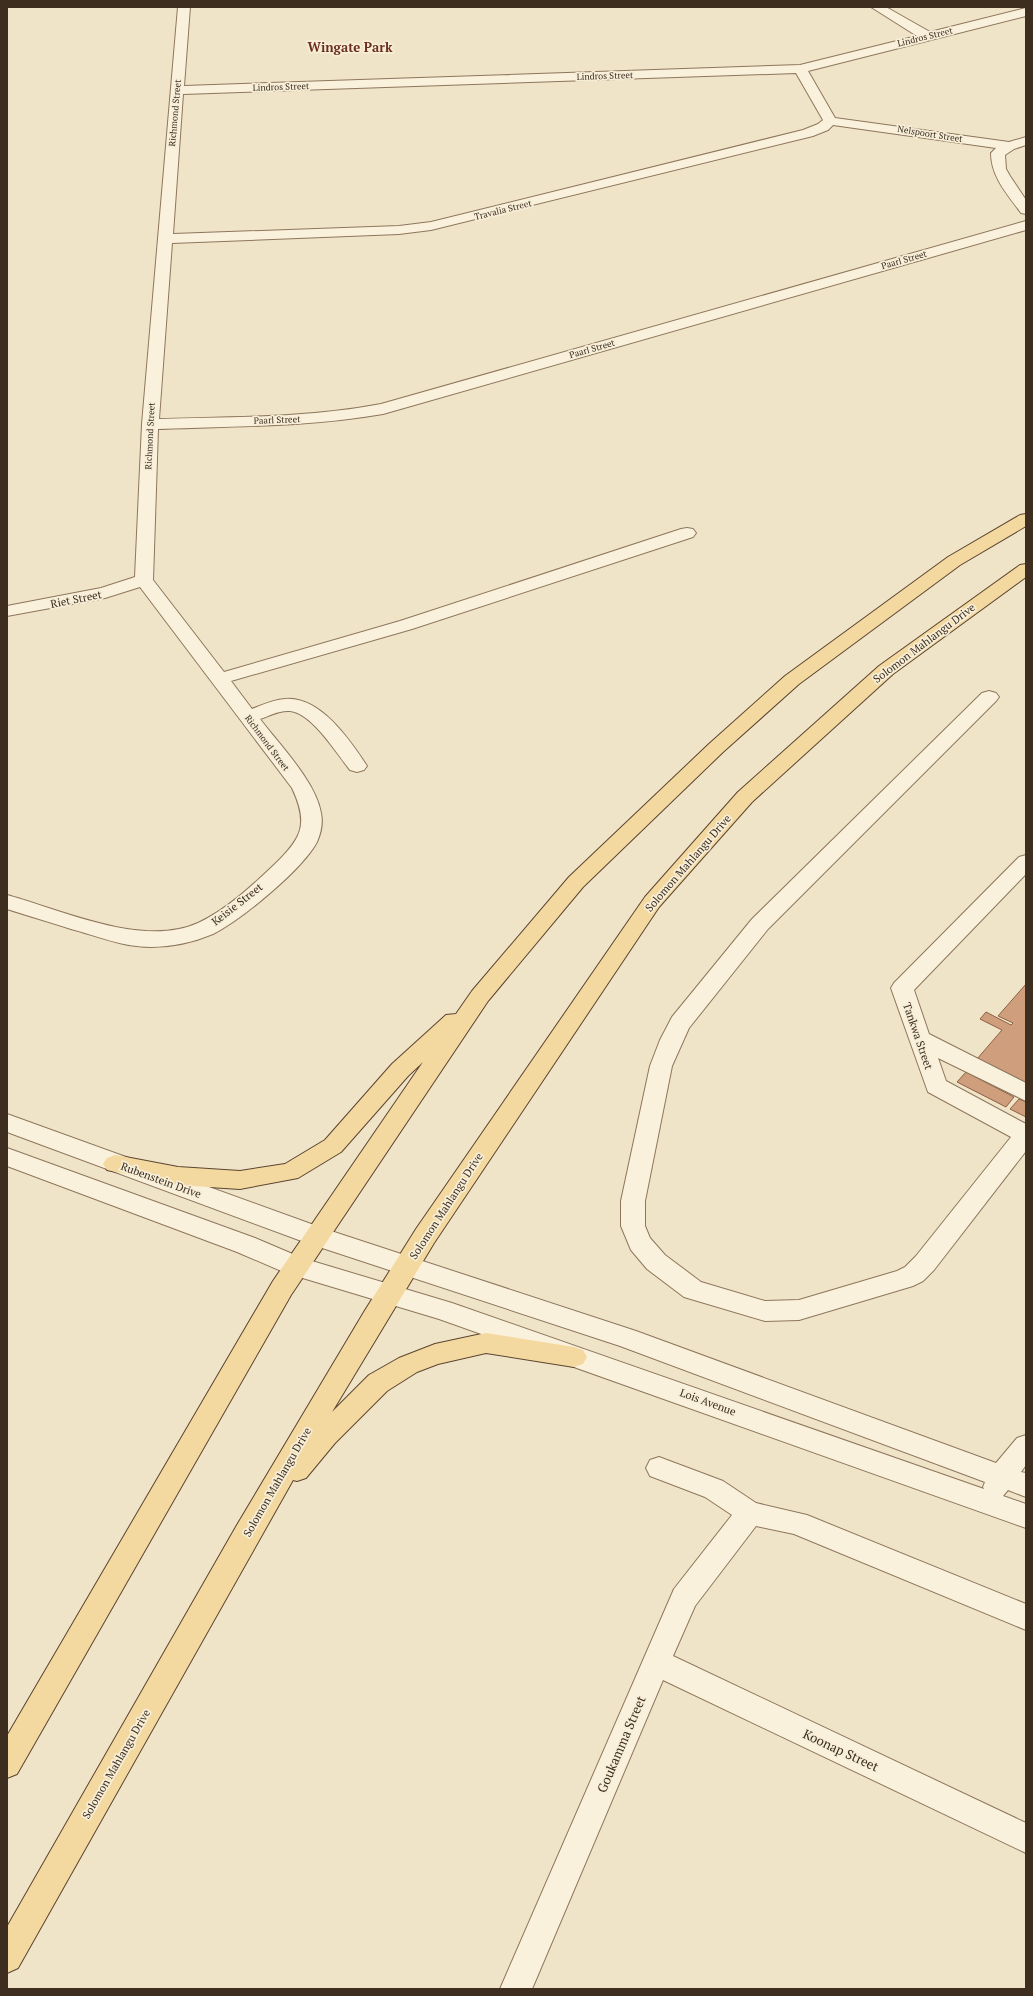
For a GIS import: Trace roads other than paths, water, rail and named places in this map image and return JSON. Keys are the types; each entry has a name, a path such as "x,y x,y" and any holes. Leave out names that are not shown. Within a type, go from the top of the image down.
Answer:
{"main road":[{"path":"7,1764 295,1266 337,1209 480,996 576,882 716,748 792,680 954,562 1026,519"},
{"name":"Solomon Mahlangu Drive","path":"7,1957 247,1533 388,1295 407,1267 425,1236 652,902 745,797 886,670 1026,569"},
{"path":"115,1164 178,1176 240,1180 290,1172 333,1146 400,1070 480,996"},
{"path":"247,1533 326,1435 378,1383 408,1365 435,1354 486,1343 574,1357"}],"street":[{"name":"Richmond Street","path":"184,7 150,424 144,580 301,786 312,811"},
{"path":"877,7 927,36"},
{"name":"Lindros Street","path":"177,90 800,69 1026,12"},
{"path":"800,69 830,121"},
{"name":"Nelspoort Street","path":"830,121 1009,146"},
{"name":"Travalia Street","path":"164,239 399,230 431,226 816,131 830,121"},
{"path":"1026,141 1009,146 998,153 996,162 1003,176 1026,210"},
{"name":"Paarl Street","path":"150,424 313,419 383,409 1026,225"},
{"path":"219,679 406,625 687,533"},
{"name":"Riet Street","path":"7,611 105,593 144,580"},
{"path":"989,697 760,924 680,1023 671,1040 661,1066 633,1201 633,1226 640,1243 656,1262 693,1290 765,1311 799,1310 904,1279 914,1274 925,1263 1026,1134"},
{"path":"248,717 282,706 300,706 308,710 324,724 357,766"},
{"name":"Keisie Street","path":"7,902 114,935 142,939 192,933 212,925 240,905 294,858 306,842 311,825 312,811"},
{"name":"Tankwa Street","path":"1026,862 902,988 936,1086 1026,1134"},
{"path":"919,1039 1026,1093"},
{"name":"Rubenstein Drive","path":"7,1123 115,1164 407,1267"},
{"path":"7,1157 246,1245 295,1266"},
{"name":"Lois Avenue","path":"295,1266 388,1295 443,1310 1026,1516"},
{"path":"407,1267 627,1338 1026,1485"},
{"path":"987,1502 1002,1475 1026,1446"},
{"path":"659,1468 714,1489 750,1513 796,1523 1026,1618"},
{"name":"Goukamma Street","path":"516,1989 684,1598 708,1564 750,1513"},
{"name":"Koonap Street","path":"656,1662 1026,1838"}],"district":[{"name":"Wingate Park","path":"350,47"}]}
